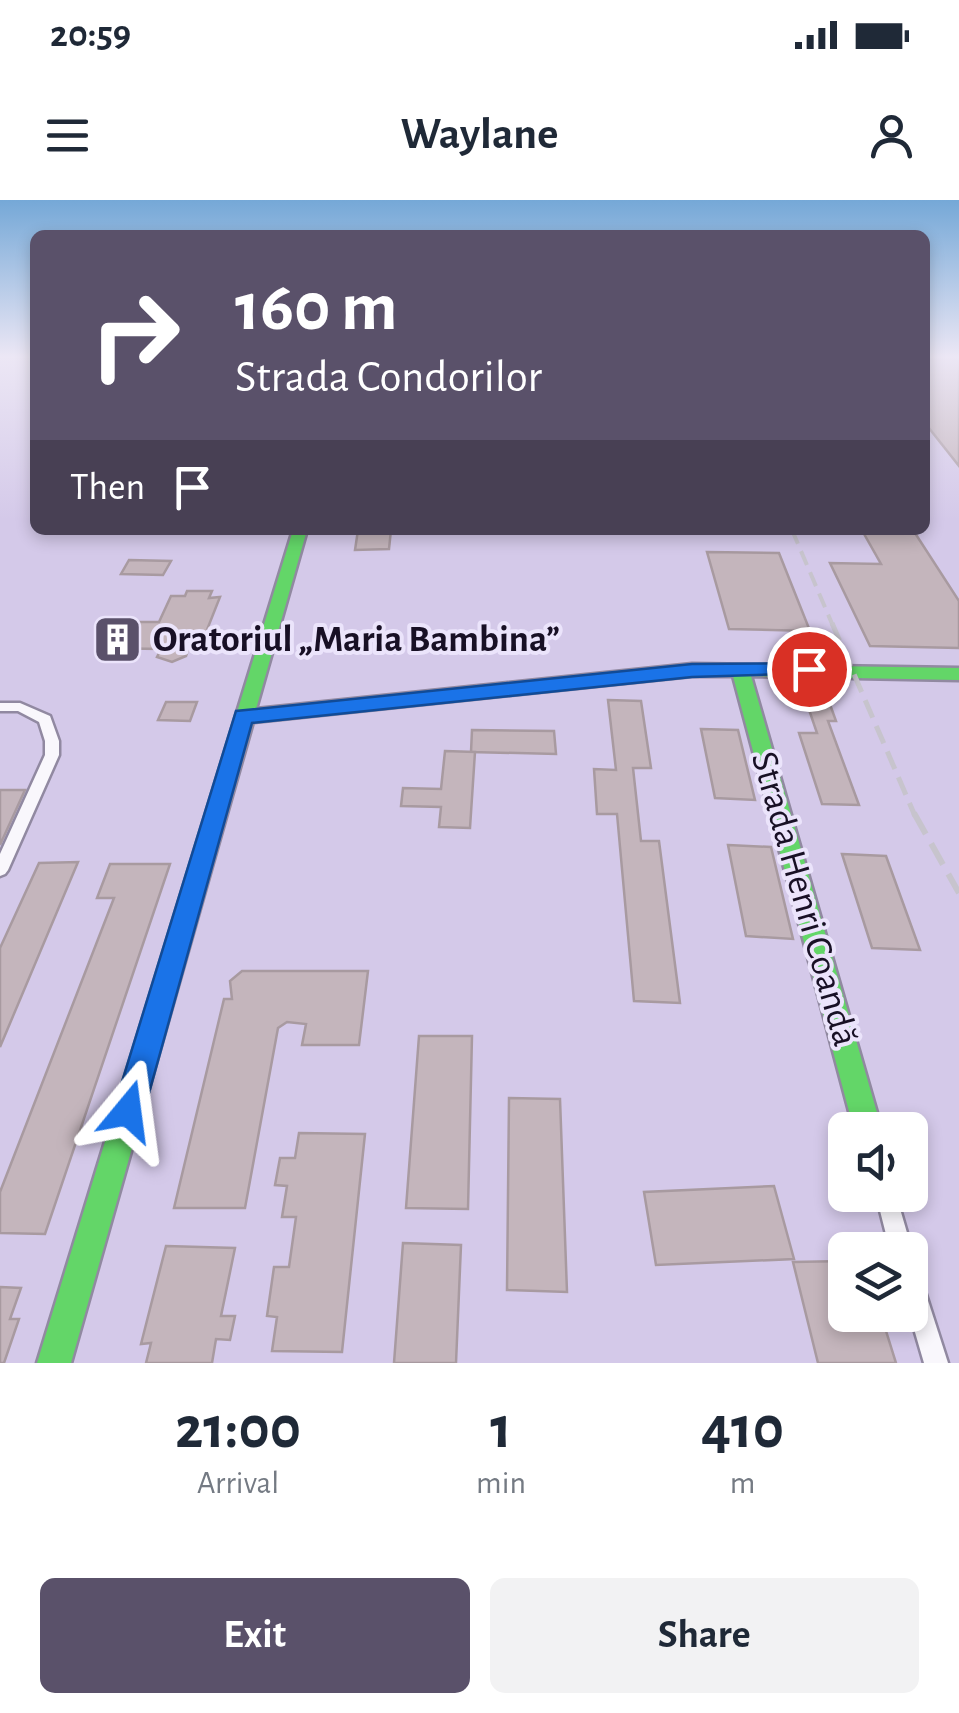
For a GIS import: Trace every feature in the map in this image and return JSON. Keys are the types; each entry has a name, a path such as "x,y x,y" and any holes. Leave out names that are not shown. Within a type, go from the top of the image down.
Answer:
{"street":[{"path":"54,1363 298,535"},
{"path":"243,716 557,682 740,669 959,674"},
{"name":"Strada Henri Coandă","path":"740,669 863,1112"},
{"path":"0,707 20,708 45,719 52,741 52,754 0,870"},
{"path":"0,830 20,830"},
{"path":"927,1332 936,1363"}],"building":[{"path":"930,411 959,411 959,466 930,429"},
{"path":"357,535 390,535 389,549 355,550"},
{"path":"865,535 916,535 959,601 959,648 870,646 830,563 881,564"},
{"path":"707,552 779,553 810,631 729,629"},
{"path":"129,560 171,561 163,575 121,574"},
{"path":"187,591 212,591 209,598 220,597 199,650 188,650 186,656 172,662 157,657 161,649 98,648 114,622 159,622 171,596 185,596"},
{"path":"804,695 827,696 836,721 828,721 859,805 822,804 799,733 817,733"},
{"path":"608,700 641,701 651,768 633,768 641,841 659,841 680,1003 634,1001 617,814 597,814 594,769 616,770"},
{"path":"166,702 197,702 190,721 158,720"},
{"path":"701,729 738,730 755,800 715,798"},
{"path":"472,730 554,731 556,754 471,752"},
{"path":"445,751 475,752 470,828 439,827 441,807 401,806 403,788 441,789"},
{"path":"0,790 25,790 0,845"},
{"path":"728,845 771,847 793,939 746,936"},
{"path":"842,854 886,856 920,950 872,948"},
{"path":"78,862 0,1047 0,948 39,863"},
{"path":"110,864 170,864 45,1234 0,1233 0,1192 114,898 97,898"},
{"path":"242,971 368,971 359,1045 302,1045 306,1024 287,1022 278,1028 245,1208 174,1208 224,999 232,999 230,981"},
{"path":"419,1036 472,1036 468,1209 406,1208"},
{"path":"509,1098 560,1099 567,1292 507,1290"},
{"path":"299,1133 365,1134 342,1352 272,1351 277,1317 267,1316 274,1267 289,1267 296,1217 282,1217 287,1186 275,1185 280,1158 295,1158"},
{"path":"774,1186 794,1259 656,1265 644,1192"},
{"path":"403,1243 461,1245 456,1363 394,1363"},
{"path":"166,1246 235,1248 221,1316 235,1316 230,1340 216,1339 212,1363 146,1363 151,1343 141,1344"},
{"path":"828,1261 828,1332 886,1332 896,1363 818,1363 793,1262"},
{"path":"0,1287 21,1288 10,1319 19,1319 4,1363 0,1363"}],"railway":[{"path":"794,535 833,626"},
{"path":"832,623 915,816"},
{"path":"914,813 959,893"}],"traffic: fast":[{"path":"54,1363 299,535"},
{"path":"740,669 863,1112"},
{"path":"243,717 692,670 959,674"}],"place":[{"name":"Oratoriul „Maria Bambina”","path":"118,640"}],"route":[{"path":"128,1111 243,716 692,670 809,669"}]}
